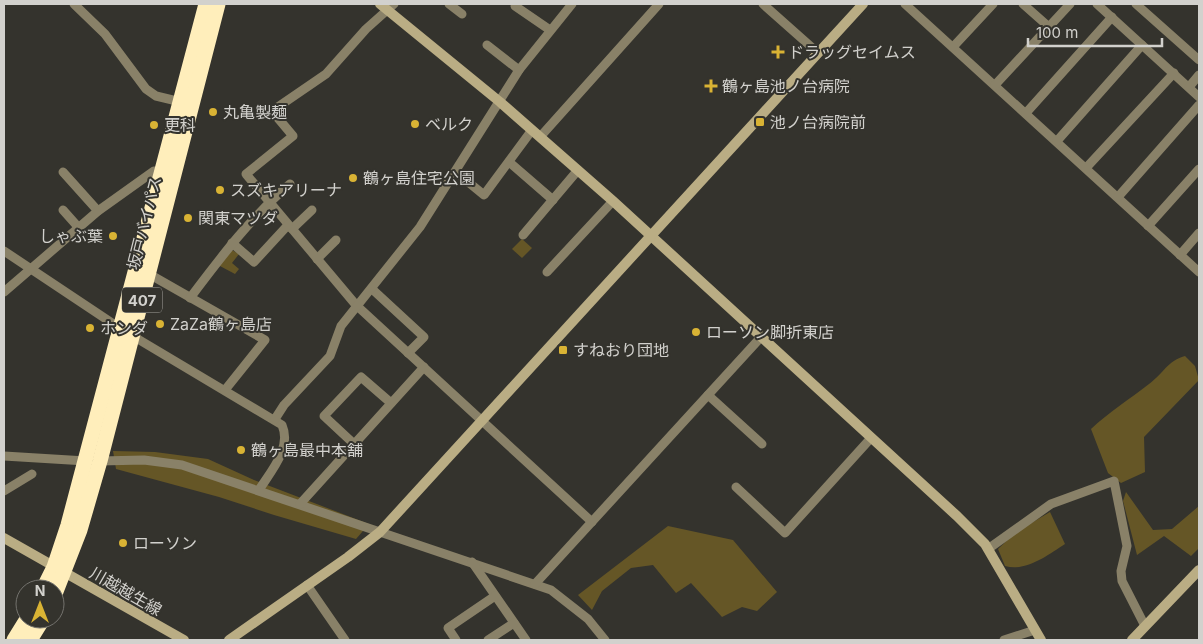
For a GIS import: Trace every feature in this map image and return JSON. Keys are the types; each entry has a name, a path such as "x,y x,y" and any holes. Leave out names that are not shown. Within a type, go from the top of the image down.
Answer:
{"highway":[{"name":"坂戸バイパス","path":"58,579 93,461 127,332 163,172 206,4"},
{"name":"坂戸バイパス","path":"127,332 149,274 218,4"},
{"name":"坂戸バイパス","path":"51,579 59,570"},
{"path":"14,640 21,629"},
{"path":"30,640 37,629"}],"street":[{"path":"74,4 105,34 146,89 156,96 181,102"},
{"path":"449,4 462,14"},
{"path":"275,419 284,405 330,356 341,326 420,227 500,102 518,70 572,4"},
{"path":"456,172 484,195 509,162 659,4"},
{"path":"763,4 816,52"},
{"path":"229,640 380,532 652,236 816,52 863,4"},
{"path":"905,4 1199,272"},
{"path":"953,47 993,4"},
{"path":"1023,4 1049,27"},
{"path":"995,85 1070,4"},
{"path":"1097,4 1199,97"},
{"path":"1136,4 1199,60"},
{"path":"592,522 356,305 246,174 293,136 272,111 326,74 387,5 613,201 957,516 988,548 1041,640"},
{"path":"515,6 550,30"},
{"path":"1026,113 1112,18"},
{"path":"1057,141 1142,45"},
{"path":"487,46 518,70"},
{"path":"1086,168 1174,74"},
{"path":"1189,87 1199,76"},
{"path":"1118,198 1199,105"},
{"path":"509,162 553,200"},
{"path":"1148,226 1199,169"},
{"path":"522,235 578,170"},
{"path":"4,292 98,211 154,171 163,172"},
{"path":"63,172 98,211"},
{"path":"190,298 232,243 269,202 290,184"},
{"path":"547,272 613,201"},
{"path":"63,210 79,228"},
{"path":"232,243 254,262 290,227 312,210"},
{"path":"1180,255 1199,233"},
{"path":"317,259 336,240"},
{"path":"4,251 127,332 275,419 282,425 285,433 282,452 259,490"},
{"path":"149,274 265,340 225,390"},
{"path":"372,289 424,336 408,353"},
{"path":"535,584 761,337"},
{"path":"300,504 353,443 424,367"},
{"path":"353,443 324,416 361,378 391,403"},
{"path":"708,395 762,444"},
{"path":"736,487 785,533 872,438"},
{"path":"4,456 93,461 144,460 182,465 551,590 588,618 605,640"},
{"path":"4,491 32,474"},
{"path":"988,548 1051,504 1114,481 1127,546 1121,571 1122,581 1145,626"},
{"name":"川越越生線","path":"4,538 184,640"},
{"path":"472,562 526,640"},
{"path":"1132,640 1199,570"},
{"path":"307,585 344,640"},
{"path":"456,640 448,628 495,596"},
{"path":"488,640 514,623"},
{"path":"1004,640 1035,630"}],"shaded area":[{"path":"522,239 532,248 522,258 512,249"},
{"path":"230,249 239,254 232,263 239,269 235,274 218,265"},
{"path":"1185,356 1195,366 1199,380 1144,437 1145,472 1121,483 1108,473 1091,429 1154,380 1170,364"},
{"path":"113,451 155,452 208,459 254,480 369,524 356,539 219,497 116,469"},
{"path":"1126,492 1153,530 1172,529 1199,506 1199,548 1191,556 1164,536 1137,555 1123,501"},
{"path":"1050,512 1065,544 1029,565 1021,567 1005,566 998,549 1016,532"},
{"path":"668,526 733,540 777,592 757,611 742,607 722,617 691,583 676,593 653,565 631,568 602,591 592,610 578,595"}],"place":[{"name":"ドラッグセイムス","path":"778,52"},
{"name":"鶴ヶ島池ノ台病院","path":"711,86"},
{"name":"丸亀製麺","path":"213,112"},
{"name":"池ノ台病院前","path":"760,122"},
{"name":"ベルク","path":"415,124"},
{"name":"更科","path":"154,125"},
{"name":"鶴ヶ島住宅公園","path":"353,178"},
{"name":"スズキアリーナ","path":"220,190"},
{"name":"関東マツダ","path":"188,218"},
{"name":"しゃぶ葉","path":"113,236"},
{"name":"ZaZa鶴ヶ島店","path":"160,324"},
{"name":"ホンダ","path":"90,328"},
{"name":"ローソン脚折東店","path":"696,332"},
{"name":"すねおり団地","path":"563,350"},
{"name":"鶴ヶ島最中本舗","path":"241,450"},
{"name":"ローソン","path":"123,543"}]}
